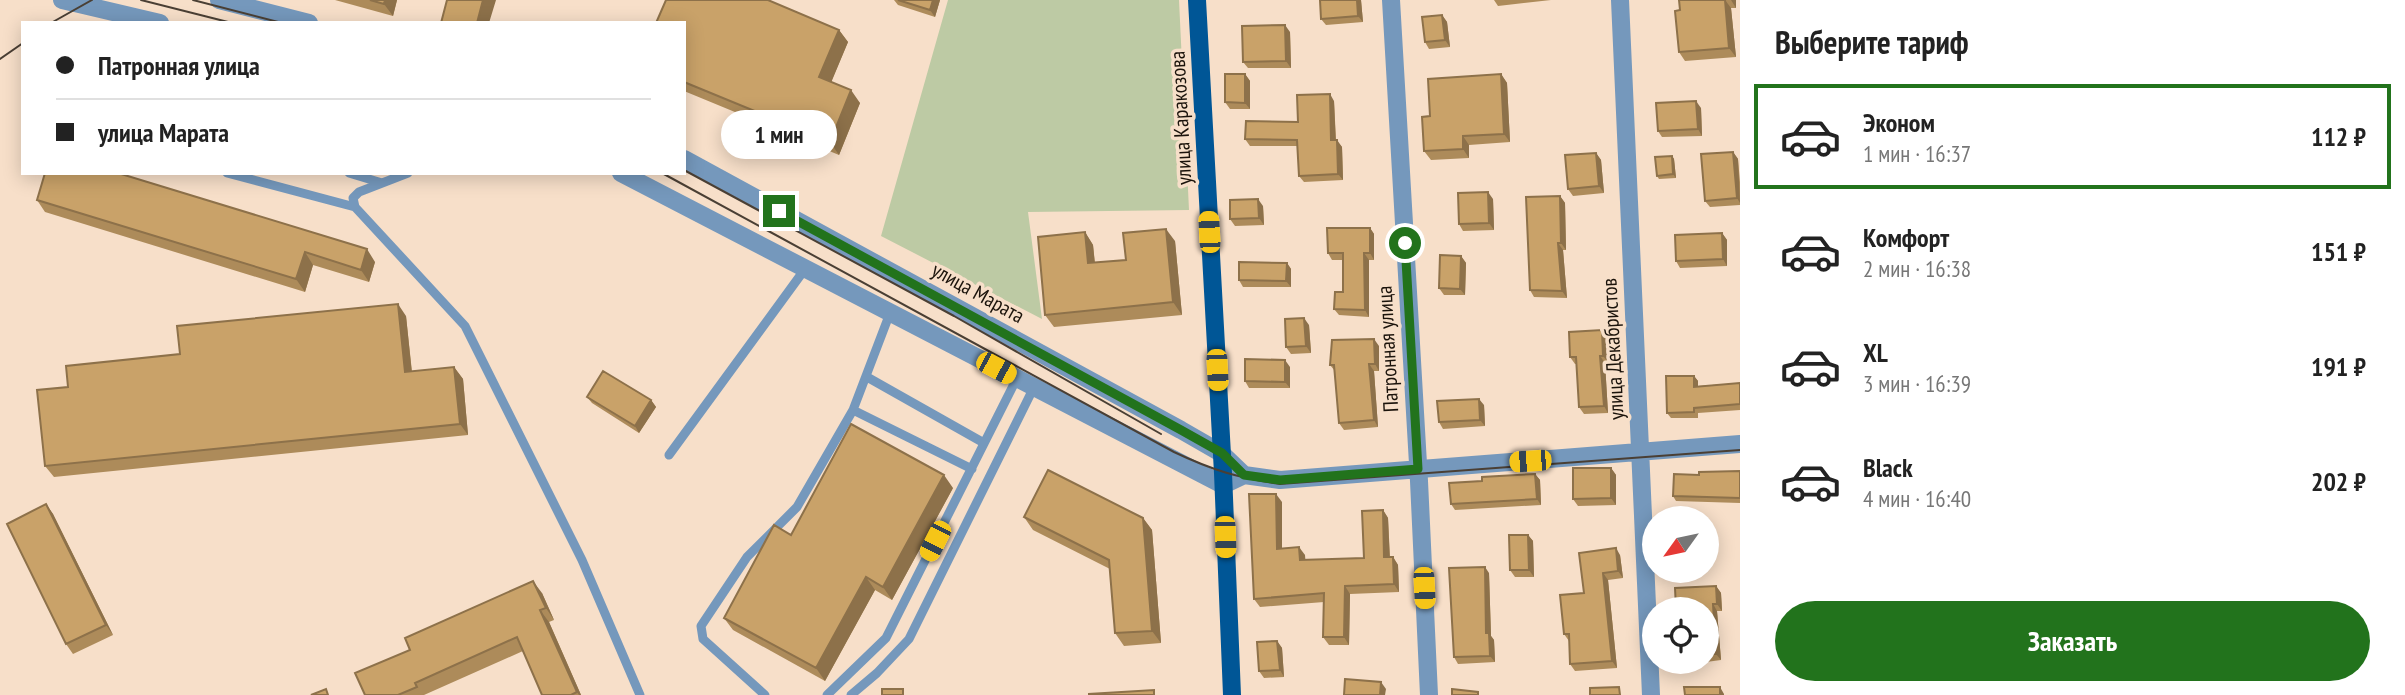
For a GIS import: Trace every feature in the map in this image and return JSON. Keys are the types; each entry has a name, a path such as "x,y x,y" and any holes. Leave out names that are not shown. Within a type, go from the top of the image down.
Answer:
{"main road":[{"name":"улица Каракозова","path":"1197,0 1222,453 1232,695"}],"street":[{"path":"62,0 151,21"},
{"path":"219,0 301,21"},
{"name":"Патронная улица","path":"1391,0 1429,695"},
{"name":"улица Декабристов","path":"1620,0 1651,695"},
{"name":"улица Марата","path":"686,160 1222,453 1244,475"},
{"path":"625,175 1223,485 1244,475 1280,480 1740,444"}],"lane":[{"path":"235,175 355,207"},
{"path":"356,175 382,183"},
{"path":"403,175 359,192 353,198 355,207 465,326 582,560 640,695"},
{"path":"669,455 805,269"},
{"path":"765,695 703,639 701,626 747,557 797,507 853,410 890,313"},
{"path":"867,377 984,443"},
{"path":"827,695 886,638 1017,379"},
{"path":"851,695 877,673 909,639 1034,387"},
{"path":"853,410 971,469"}],"green space":[{"path":"948,0 1179,0 1189,210 1028,212 1042,319 881,236"}],"building":[{"path":"447,0 483,0 478,21 442,21"},
{"path":"666,0 768,0 839,30 819,77 851,90 830,142 686,83 686,21 657,21"},
{"path":"898,0 933,0 930,10"},
{"path":"1320,0 1357,0 1358,16 1321,19"},
{"path":"1679,0 1725,0 1729,48 1679,52 1675,11 1680,10"},
{"path":"1442,15 1445,40 1425,42 1422,17"},
{"path":"1285,25 1286,61 1243,62 1242,26"},
{"path":"1225,74 1245,74 1245,103 1225,102"},
{"path":"1501,74 1504,134 1463,136 1463,149 1424,151 1422,117 1430,116 1428,79"},
{"path":"1330,94 1331,140 1337,140 1338,174 1299,176 1297,140 1245,139 1246,121 1298,122 1297,95"},
{"path":"1696,101 1698,129 1658,131 1656,103"},
{"path":"1733,152 1737,198 1705,201 1701,154"},
{"path":"1596,153 1599,186 1568,189 1565,155"},
{"path":"1672,156 1673,174 1657,176 1655,157"},
{"path":"44,175 125,175 367,249 361,270 305,252 296,279 37,200"},
{"path":"1488,192 1489,223 1459,224 1458,193"},
{"path":"1560,196 1561,243 1558,243 1562,291 1530,290 1526,197"},
{"path":"1258,199 1259,218 1230,219 1230,200"},
{"path":"1327,228 1370,228 1370,253 1364,253 1365,310 1334,309 1335,292 1343,292 1343,253 1328,253"},
{"path":"1166,229 1173,302 1045,315 1038,237 1085,232 1088,263 1126,260 1123,233"},
{"path":"1722,233 1723,259 1676,261 1675,235"},
{"path":"1440,255 1461,256 1460,289 1439,288"},
{"path":"1239,262 1287,263 1286,281 1239,280"},
{"path":"398,304 405,372 454,367 460,424 45,466 37,390 68,387 66,366 180,354 177,326"},
{"path":"1304,318 1306,346 1286,347 1285,319"},
{"path":"1602,330 1603,356 1600,356 1604,406 1579,407 1576,357 1570,357 1569,332"},
{"path":"1374,339 1375,364 1369,364 1374,420 1339,423 1334,365 1330,365 1332,340"},
{"path":"1245,359 1285,360 1285,382 1245,381"},
{"path":"603,371 651,400 635,426 587,397"},
{"path":"1666,376 1694,376 1694,387 1740,383 1740,404 1694,408 1694,412 1667,413"},
{"path":"1479,399 1480,420 1439,422 1437,401"},
{"path":"851,424 944,475 883,587 866,577 816,668 724,618 774,525 791,535"},
{"path":"1573,468 1611,468 1611,498 1573,499"},
{"path":"1048,470 1143,518 1152,631 1115,633 1109,560 1024,517"},
{"path":"1740,471 1740,498 1673,496 1674,474 1699,475 1699,472"},
{"path":"1535,474 1537,499 1451,504 1449,483 1482,481 1482,477"},
{"path":"1249,494 1276,494 1277,549 1299,547 1300,560 1364,558 1362,511 1383,510 1384,557 1393,557 1394,584 1345,586 1344,637 1323,637 1324,593 1254,599"},
{"path":"46,504 106,625 66,644 7,524"},
{"path":"1509,535 1528,535 1529,570 1510,570"},
{"path":"1616,548 1618,571 1603,573 1612,661 1570,664 1569,634 1564,634 1560,595 1584,593 1579,553"},
{"path":"1485,567 1486,633 1489,633 1490,656 1454,657 1449,568"},
{"path":"533,581 546,608 540,610 577,692 571,695 542,695 517,637 415,683 417,687 398,695 365,695 355,673 410,650 405,638"},
{"path":"1716,586 1717,597 1675,597 1675,588"},
{"path":"1277,641 1280,670 1259,671 1257,642"},
{"path":"1345,679 1381,682 1380,695 1344,695"},
{"path":"1619,687 1620,695 1590,695 1590,688"},
{"path":"1684,687 1720,687 1720,695 1685,695"},
{"path":"326,689 328,695 311,695"},
{"path":"882,689 903,689 903,695 882,695"},
{"path":"1452,689 1478,692 1478,695 1452,695"},
{"path":"1154,690 1154,695 1089,695 1089,694"}],"tram line":[{"path":"55,21 92,0"},
{"path":"141,0 224,21"},
{"path":"193,0 274,21"},
{"path":"0,59 21,44"},
{"path":"686,171 954,316 1161,434"},
{"path":"666,175 1174,452 1238,476 1280,484 1740,450"}],"route":[{"path":"779,211 1222,453 1244,475 1280,480 1418,469 1405,243"}]}
